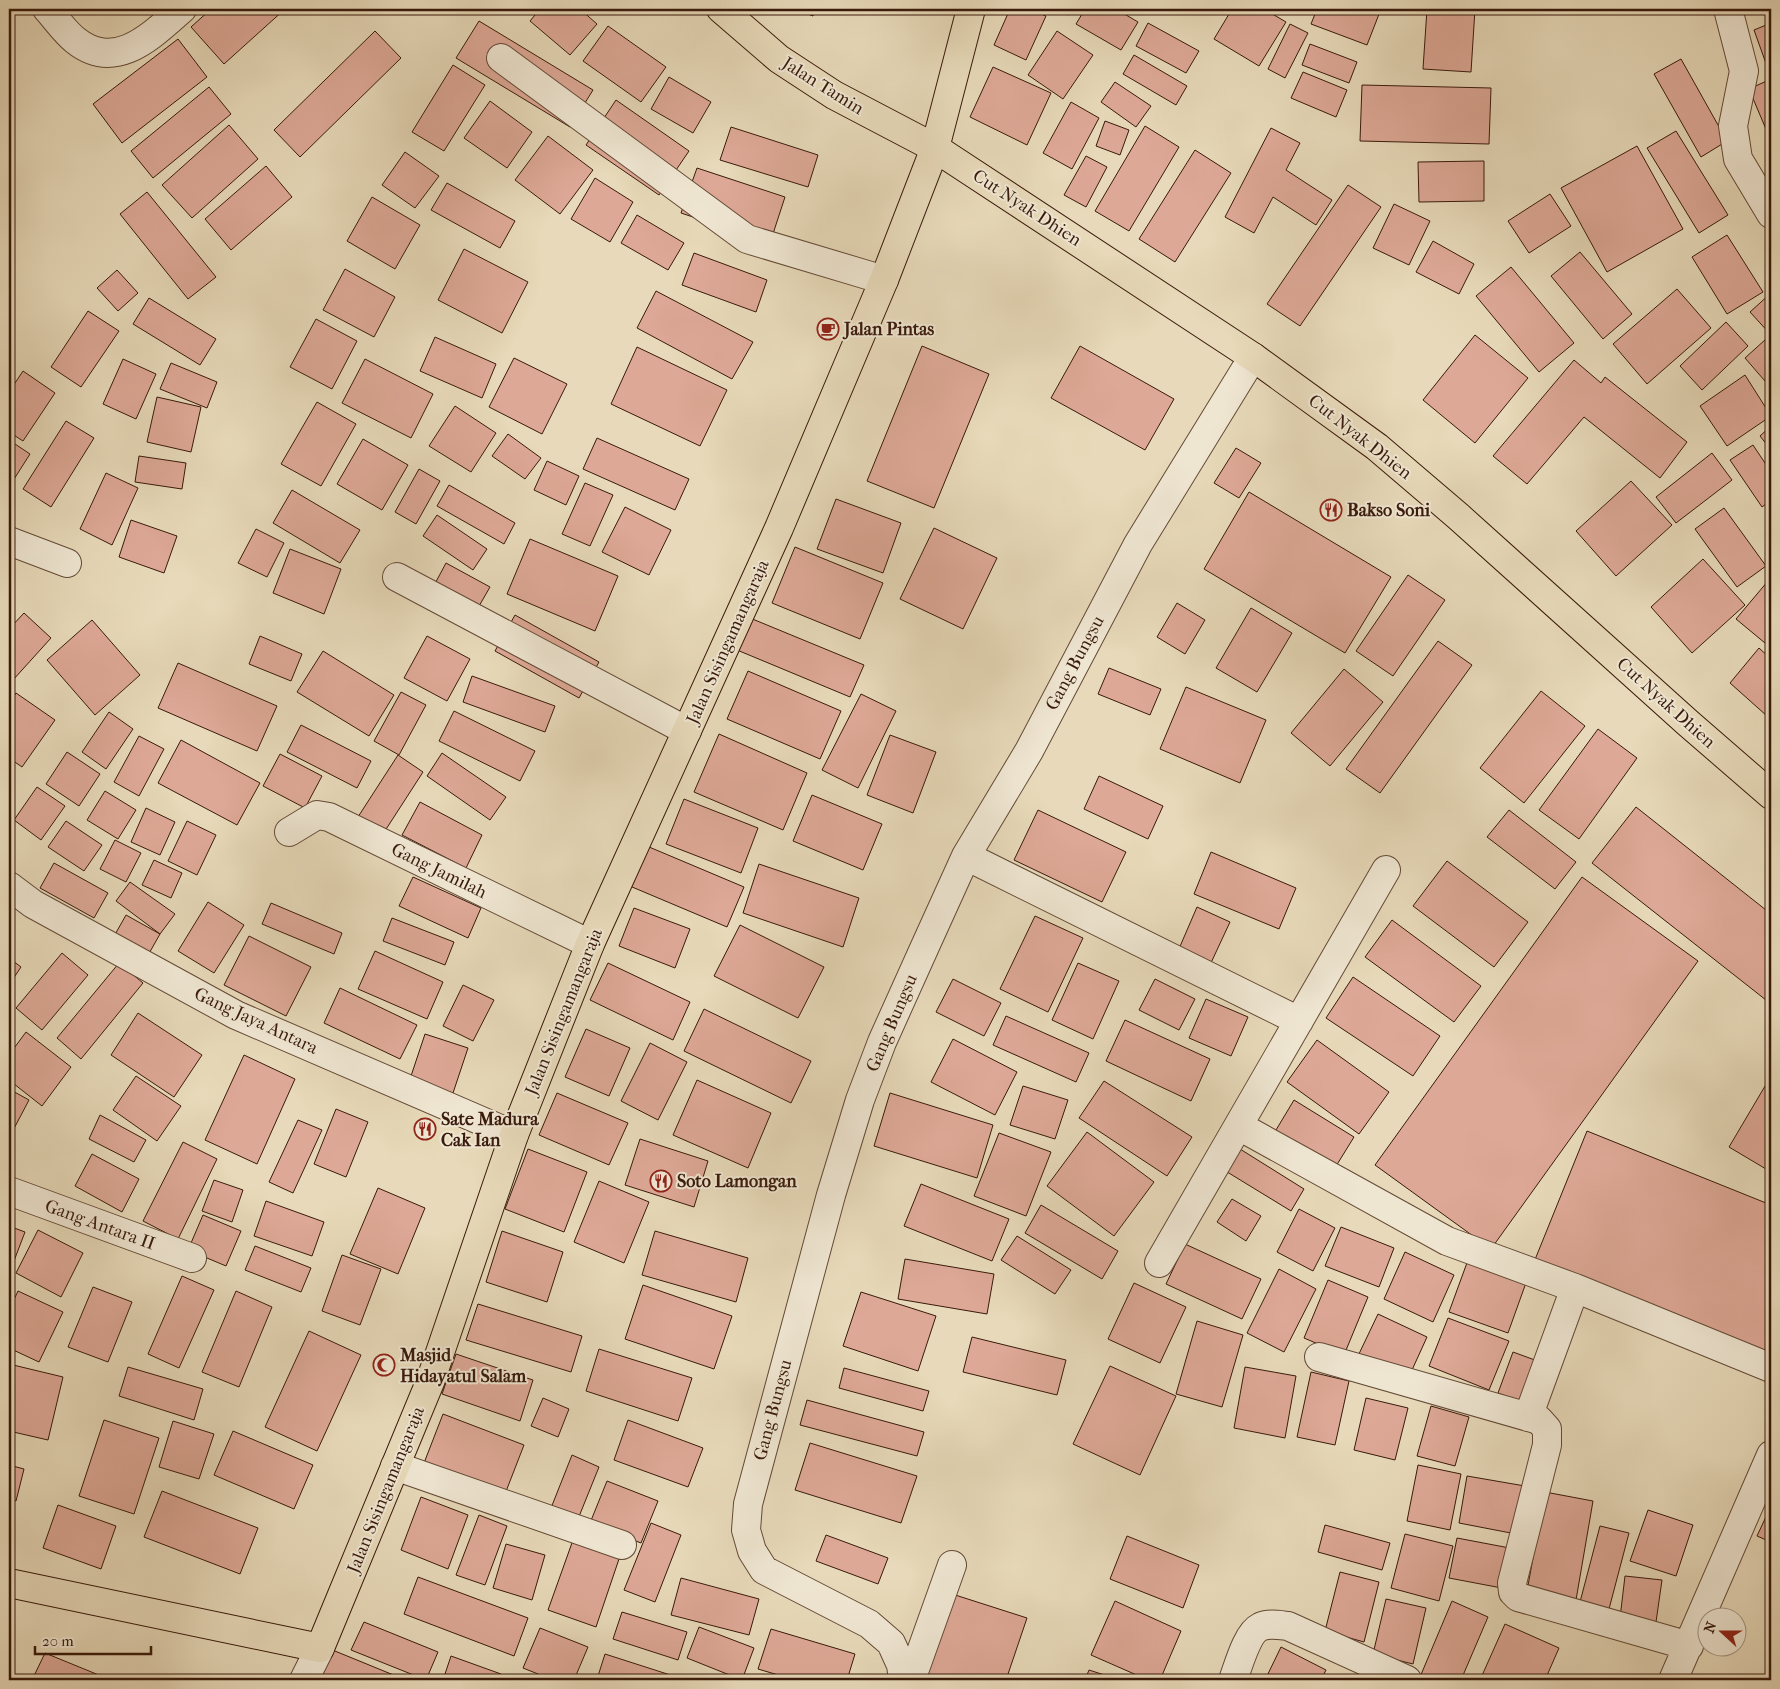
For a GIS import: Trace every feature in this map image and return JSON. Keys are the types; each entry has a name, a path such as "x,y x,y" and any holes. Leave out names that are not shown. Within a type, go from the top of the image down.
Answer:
{"main road":[{"name":"Jalan Tamin","path":"721,9 779,59 834,95 935,148"},
{"name":"Jalan Sisingamangaraja","path":"320,1648 430,1382 514,1135 590,944 779,528 884,280 935,148 971,9"},
{"name":"Cut Nyak Dhien","path":"935,148 1253,356 1392,460 1771,795"},
{"path":"9,1583 320,1648"}],"street":[{"path":"47,9 74,40 88,49 116,52 138,44 182,9"},
{"path":"1728,9 1744,71 1733,126 1738,159 1771,214"},
{"path":"501,58 747,239 884,280"},
{"name":"Gang Bungsu","path":"903,1680 901,1665 891,1643 869,1624 764,1570 752,1551 746,1530 748,1504 831,1195 860,1100 882,1042 966,856 1029,750 1138,544 1253,356"},
{"path":"9,541 67,563"},
{"path":"397,577 687,731"},
{"name":"Gang Jamilah","path":"288,832 317,815 329,817 590,944"},
{"path":"966,856 1299,1021"},
{"path":"1159,1262 1386,870"},
{"name":"Gang Jaya Antara","path":"9,886 33,904 236,1015 514,1135"},
{"path":"1239,1126 1447,1240 1575,1288 1771,1368"},
{"name":"Gang Antara II","path":"9,1191 192,1258"},
{"path":"1528,1417 1575,1288"},
{"path":"1319,1357 1539,1420 1547,1429 1547,1445 1512,1583 1513,1592 1518,1597 1689,1646"},
{"path":"1673,1680 1771,1455"},
{"path":"395,1466 622,1545"},
{"path":"911,1680 952,1565"},
{"path":"1233,1680 1249,1639 1259,1627 1272,1624 1288,1626 1407,1680"},
{"path":"304,1680 320,1648"}],"building":[{"path":"211,9 285,9 224,64 191,27"},
{"path":"540,9 580,9 597,24 570,55 530,21"},
{"path":"795,9 815,9 813,16"},
{"path":"1010,9 1029,9 1046,16 1026,60 994,45"},
{"path":"1056,9 1072,9 1069,15"},
{"path":"1085,9 1116,9 1138,22 1121,50 1076,24"},
{"path":"1232,9 1264,9 1286,22 1259,66 1214,39"},
{"path":"1317,9 1381,9 1367,45 1311,24"},
{"path":"1427,9 1475,9 1471,72 1423,69"},
{"path":"479,21 593,90 570,127 456,58"},
{"path":"1148,23 1199,51 1186,73 1136,46"},
{"path":"1771,23 1771,68 1768,69 1754,30"},
{"path":"1290,24 1308,33 1285,78 1268,69"},
{"path":"608,26 666,67 641,102 583,61"},
{"path":"375,31 401,58 300,157 274,130"},
{"path":"1057,31 1093,55 1063,99 1028,75"},
{"path":"178,39 207,77 122,143 93,104"},
{"path":"1310,44 1357,62 1349,83 1302,65"},
{"path":"1134,55 1187,86 1176,105 1123,74"},
{"path":"1681,59 1727,141 1701,157 1654,74"},
{"path":"453,65 485,85 444,151 412,132"},
{"path":"993,67 1051,93 1027,145 970,117"},
{"path":"1303,72 1347,90 1336,117 1291,98"},
{"path":"669,77 711,102 693,133 651,109"},
{"path":"1771,79 1771,141 1749,89"},
{"path":"1115,82 1151,106 1136,127 1101,102"},
{"path":"1362,85 1491,88 1489,144 1360,141"},
{"path":"209,87 231,114 153,178 131,151"},
{"path":"616,100 689,151 659,195 586,145"},
{"path":"490,101 532,132 507,168 464,138"},
{"path":"1071,102 1099,118 1072,169 1043,153"},
{"path":"1105,121 1129,130 1120,155 1096,146"},
{"path":"229,125 258,159 192,218 162,185"},
{"path":"1145,126 1179,147 1129,231 1095,211"},
{"path":"731,127 818,155 808,187 720,160"},
{"path":"1271,128 1300,143 1286,170 1332,200 1316,225 1273,197 1254,233 1225,217"},
{"path":"1676,131 1728,215 1699,233 1647,148"},
{"path":"548,136 593,170 560,214 515,180"},
{"path":"1637,146 1683,229 1607,272 1561,188"},
{"path":"1195,150 1231,173 1175,262 1139,239"},
{"path":"405,152 439,176 415,208 382,185"},
{"path":"1086,156 1107,167 1086,207 1064,195"},
{"path":"1484,161 1484,201 1419,202 1418,162"},
{"path":"266,166 292,197 231,250 205,219"},
{"path":"697,168 785,197 770,243 681,213"},
{"path":"595,178 633,202 610,242 571,219"},
{"path":"447,183 515,221 500,248 431,210"},
{"path":"1348,185 1381,207 1300,326 1267,304"},
{"path":"147,192 216,277 188,299 120,214"},
{"path":"1550,194 1571,226 1529,253 1508,221"},
{"path":"372,197 420,225 395,269 347,241"},
{"path":"1394,204 1430,221 1409,265 1373,248"},
{"path":"637,215 684,243 668,270 621,243"},
{"path":"1727,235 1763,292 1727,314 1692,257"},
{"path":"1433,241 1474,264 1459,294 1416,272"},
{"path":"464,249 528,282 502,333 438,300"},
{"path":"1580,252 1632,314 1603,339 1551,276"},
{"path":"694,253 767,280 756,312 682,285"},
{"path":"1511,267 1574,343 1539,372 1476,296"},
{"path":"345,269 395,297 374,337 323,310"},
{"path":"117,270 138,293 118,311 97,288"},
{"path":"1677,289 1711,328 1647,384 1613,344"},
{"path":"656,291 753,342 732,379 637,328"},
{"path":"1771,293 1771,335 1750,312"},
{"path":"149,298 216,339 200,365 133,324"},
{"path":"88,311 119,331 81,387 51,367"},
{"path":"316,319 357,341 332,389 290,367"},
{"path":"1726,322 1748,346 1702,390 1680,366"},
{"path":"1475,335 1528,378 1475,443 1423,400"},
{"path":"435,337 496,364 482,398 420,371"},
{"path":"1766,339 1771,345 1771,388 1745,358"},
{"path":"922,346 989,374 934,508 867,481"},
{"path":"1080,346 1174,399 1145,450 1051,398"},
{"path":"637,347 727,390 700,446 611,404"},
{"path":"514,358 567,384 542,434 489,407"},
{"path":"123,359 156,374 136,419 103,404"},
{"path":"365,359 433,394 411,438 342,403"},
{"path":"1574,360 1601,383 1605,377 1687,442 1660,478 1584,417 1527,484 1493,456"},
{"path":"171,363 217,382 207,408 160,389"},
{"path":"23,371 55,393 23,441 9,432 9,392"},
{"path":"1745,375 1771,416 1727,446 1700,406"},
{"path":"157,397 201,407 191,452 147,442"},
{"path":"317,402 356,424 321,486 281,464"},
{"path":"455,406 496,433 471,472 429,446"},
{"path":"66,421 94,438 51,507 23,489"},
{"path":"1771,426 1771,450 1760,436"},
{"path":"508,434 541,458 525,479 492,456"},
{"path":"597,438 689,479 675,510 583,469"},
{"path":"363,439 408,465 382,510 337,484"},
{"path":"9,440 30,454 9,487"},
{"path":"1753,445 1771,472 1771,500 1762,507 1730,460"},
{"path":"1236,448 1261,463 1239,498 1214,483"},
{"path":"1712,453 1732,480 1676,523 1656,497"},
{"path":"139,456 186,463 182,489 135,482"},
{"path":"547,461 579,476 566,505 534,490"},
{"path":"419,469 440,481 416,524 395,512"},
{"path":"106,473 138,488 112,545 80,529"},
{"path":"1631,481 1672,525 1616,576 1576,531"},
{"path":"585,483 613,495 590,546 562,534"},
{"path":"449,485 515,523 504,544 437,506"},
{"path":"292,490 360,530 340,563 273,523"},
{"path":"1249,492 1391,577 1345,653 1204,569"},
{"path":"836,499 901,523 883,573 817,549"},
{"path":"625,507 671,530 649,575 602,552"},
{"path":"1724,508 1766,566 1737,587 1695,529"},
{"path":"437,515 487,549 473,570 423,536"},
{"path":"131,520 177,536 164,573 119,557"},
{"path":"934,528 997,558 963,629 900,599"},
{"path":"256,529 284,543 267,577 238,563"},
{"path":"530,539 618,576 595,631 507,594"},
{"path":"795,547 883,583 860,639 772,603"},
{"path":"290,549 341,569 324,614 273,593"},
{"path":"1703,559 1745,605 1692,653 1651,607"},
{"path":"446,563 490,587 467,627 424,604"},
{"path":"1408,575 1445,600 1393,676 1356,651"},
{"path":"1768,581 1771,584 1771,648 1736,619"},
{"path":"1177,603 1205,620 1185,654 1157,637"},
{"path":"1251,608 1292,633 1257,692 1216,668"},
{"path":"24,613 51,638 13,680 9,677 9,629"},
{"path":"515,615 599,662 579,698 495,651"},
{"path":"750,618 864,665 850,697 737,650"},
{"path":"92,620 140,675 95,715 47,660"},
{"path":"260,636 302,654 291,681 249,664"},
{"path":"427,636 470,659 447,701 404,678"},
{"path":"1438,641 1472,665 1380,793 1346,769"},
{"path":"1759,648 1771,659 1771,711 1767,716 1730,683"},
{"path":"323,651 394,695 369,736 297,692"},
{"path":"178,663 277,706 257,751 158,708"},
{"path":"1109,668 1161,689 1150,715 1098,694"},
{"path":"1344,669 1383,702 1330,766 1291,733"},
{"path":"748,671 841,711 820,759 727,719"},
{"path":"472,676 555,706 545,732 463,702"},
{"path":"1186,687 1266,720 1240,783 1160,749"},
{"path":"1541,691 1585,726 1524,803 1480,768"},
{"path":"401,692 426,705 399,755 374,741"},
{"path":"16,693 55,720 22,767 9,758 9,704"},
{"path":"861,694 896,711 858,788 822,770"},
{"path":"454,711 535,751 520,781 439,741"},
{"path":"109,712 133,729 106,769 82,752"},
{"path":"1771,724 1771,736 1765,730"},
{"path":"301,725 371,761 357,788 287,752"},
{"path":"1598,729 1637,758 1579,839 1539,810"},
{"path":"719,734 807,773 783,830 694,792"},
{"path":"890,735 936,752 913,813 867,795"},
{"path":"139,736 164,749 139,796 114,782"},
{"path":"181,740 260,783 237,825 158,783"},
{"path":"67,752 100,774 79,806 46,784"},
{"path":"442,753 506,797 490,820 427,776"},
{"path":"280,754 322,776 305,808 263,786"},
{"path":"398,755 423,772 381,837 356,820"},
{"path":"1099,776 1163,806 1148,839 1084,809"},
{"path":"37,787 65,806 41,840 14,820"},
{"path":"105,791 136,810 118,839 87,820"},
{"path":"812,795 882,824 863,870 793,841"},
{"path":"684,799 758,828 741,873 666,844"},
{"path":"420,802 482,835 466,868 402,835"},
{"path":"1636,807 1771,914 1771,1004 1592,863"},
{"path":"146,808 175,822 160,855 131,842"},
{"path":"1038,810 1126,852 1102,902 1014,860"},
{"path":"1509,810 1576,862 1555,889 1487,837"},
{"path":"66,821 102,845 84,871 48,847"},
{"path":"187,821 216,835 197,875 168,861"},
{"path":"115,840 141,853 126,882 100,869"},
{"path":"642,844 744,887 727,927 625,884"},
{"path":"1211,852 1296,888 1279,929 1194,894"},
{"path":"154,860 182,873 171,898 142,885"},
{"path":"1447,861 1528,922 1494,967 1413,906"},
{"path":"54,863 108,893 94,918 40,888"},
{"path":"759,864 859,898 843,947 743,913"},
{"path":"413,877 481,908 468,938 399,906"},
{"path":"1582,877 1698,961 1491,1249 1375,1165"},
{"path":"130,882 175,914 160,934 116,901"},
{"path":"208,902 244,925 214,973 178,951"},
{"path":"271,903 342,933 334,954 262,924"},
{"path":"1197,907 1230,922 1210,965 1178,951"},
{"path":"634,908 690,929 675,968 619,946"},
{"path":"126,915 160,934 147,957 113,938"},
{"path":"1035,916 1083,938 1048,1012 1000,989"},
{"path":"392,918 454,942 445,965 383,941"},
{"path":"1392,920 1481,986 1454,1022 1365,957"},
{"path":"740,925 824,967 798,1018 714,976"},
{"path":"249,936 311,967 286,1016 224,985"},
{"path":"375,951 443,982 427,1019 358,989"},
{"path":"62,953 88,975 42,1030 16,1008"},
{"path":"9,958 21,967 9,985"},
{"path":"119,963 143,983 81,1059 57,1038"},
{"path":"608,963 690,1002 673,1040 590,1000"},
{"path":"1078,963 1119,981 1093,1039 1052,1020"},
{"path":"1353,977 1440,1036 1413,1076 1326,1018"},
{"path":"953,979 1001,1003 984,1036 936,1012"},
{"path":"1155,979 1195,999 1179,1030 1139,1010"},
{"path":"463,985 494,1000 473,1041 443,1026"},
{"path":"340,988 417,1025 400,1059 324,1023"},
{"path":"1206,999 1248,1017 1231,1056 1189,1038"},
{"path":"704,1009 811,1061 791,1103 684,1051"},
{"path":"138,1013 202,1055 174,1097 111,1055"},
{"path":"1006,1016 1089,1053 1076,1082 993,1045"},
{"path":"1125,1020 1210,1059 1191,1101 1106,1061"},
{"path":"586,1029 630,1048 609,1096 565,1077"},
{"path":"26,1032 71,1067 42,1106 9,1080 9,1055"},
{"path":"425,1034 468,1048 453,1093 410,1079"},
{"path":"953,1039 1017,1072 995,1115 931,1082"},
{"path":"1317,1040 1389,1092 1359,1134 1287,1082"},
{"path":"650,1043 687,1062 658,1120 621,1101"},
{"path":"244,1055 295,1079 257,1164 205,1140"},
{"path":"136,1076 181,1106 157,1141 113,1110"},
{"path":"1771,1076 1771,1172 1729,1147"},
{"path":"697,1080 771,1113 748,1168 673,1135"},
{"path":"1104,1081 1192,1137 1167,1176 1079,1118"},
{"path":"1023,1086 1068,1100 1055,1139 1010,1125"},
{"path":"9,1089 29,1100 9,1138"},
{"path":"557,1093 628,1123 609,1165 539,1135"},
{"path":"890,1093 993,1125 977,1178 874,1146"},
{"path":"1294,1100 1354,1137 1333,1171 1273,1135"},
{"path":"336,1109 368,1122 346,1177 314,1164"},
{"path":"100,1115 146,1140 134,1162 89,1139"},
{"path":"298,1120 322,1130 293,1193 269,1182"},
{"path":"1587,1131 1771,1205 1771,1364 1532,1267"},
{"path":"1087,1132 1154,1182 1114,1236 1047,1186"},
{"path":"999,1133 1051,1152 1026,1216 974,1196"},
{"path":"640,1139 708,1161 694,1207 625,1185"},
{"path":"183,1142 217,1159 178,1239 143,1221"},
{"path":"1232,1144 1304,1189 1291,1211 1219,1167"},
{"path":"528,1149 587,1172 564,1232 505,1209"},
{"path":"92,1154 139,1179 122,1212 75,1186"},
{"path":"214,1180 243,1190 232,1222 202,1211"},
{"path":"599,1181 649,1202 624,1263 574,1242"},
{"path":"921,1184 1009,1219 992,1261 904,1226"},
{"path":"378,1188 425,1208 398,1274 350,1254"},
{"path":"1232,1199 1261,1216 1246,1241 1217,1222"},
{"path":"266,1201 324,1222 312,1256 254,1236"},
{"path":"1041,1205 1118,1251 1102,1279 1025,1233"},
{"path":"1299,1209 1335,1228 1313,1271 1277,1252"},
{"path":"203,1215 241,1231 226,1266 188,1250"},
{"path":"9,1226 25,1232 9,1274"},
{"path":"1341,1227 1394,1248 1379,1287 1325,1266"},
{"path":"38,1230 83,1253 61,1297 16,1273"},
{"path":"502,1231 563,1252 547,1302 486,1282"},
{"path":"655,1231 748,1258 736,1302 642,1275"},
{"path":"1017,1236 1071,1270 1055,1294 1001,1260"},
{"path":"1185,1244 1261,1279 1242,1319 1166,1284"},
{"path":"255,1246 311,1268 301,1292 245,1270"},
{"path":"1405,1252 1454,1275 1433,1322 1384,1299"},
{"path":"342,1255 381,1269 360,1325 322,1311"},
{"path":"905,1259 994,1274 987,1314 898,1299"},
{"path":"1468,1260 1527,1280 1508,1333 1449,1312"},
{"path":"1279,1269 1316,1289 1284,1352 1247,1333"},
{"path":"182,1276 214,1290 179,1368 148,1354"},
{"path":"1328,1280 1368,1297 1344,1355 1304,1338"},
{"path":"1134,1283 1186,1307 1160,1363 1108,1339"},
{"path":"643,1285 732,1316 714,1369 625,1339"},
{"path":"93,1287 132,1302 108,1362 68,1347"},
{"path":"18,1291 63,1312 39,1362 9,1348 9,1310"},
{"path":"236,1291 272,1307 239,1387 202,1372"},
{"path":"861,1292 936,1316 918,1371 843,1346"},
{"path":"478,1304 582,1336 571,1372 466,1340"},
{"path":"1378,1314 1427,1337 1407,1381 1357,1358"},
{"path":"1448,1318 1509,1341 1489,1390 1429,1366"},
{"path":"1197,1321 1243,1335 1222,1407 1176,1394"},
{"path":"309,1331 361,1355 317,1451 265,1427"},
{"path":"972,1337 1066,1360 1057,1395 963,1372"},
{"path":"599,1349 692,1378 678,1421 586,1391"},
{"path":"1513,1352 1543,1363 1528,1404 1498,1393"},
{"path":"456,1354 533,1380 520,1421 442,1394"},
{"path":"9,1364 63,1377 48,1440 9,1431"},
{"path":"1110,1366 1176,1396 1140,1475 1073,1444"},
{"path":"128,1367 203,1389 194,1420 119,1396"},
{"path":"1245,1367 1296,1376 1285,1438 1234,1428"},
{"path":"844,1368 929,1391 923,1411 839,1388"},
{"path":"1311,1372 1349,1381 1335,1445 1297,1437"},
{"path":"543,1398 569,1409 558,1437 531,1426"},
{"path":"1366,1398 1408,1408 1395,1460 1354,1450"},
{"path":"807,1400 924,1432 917,1456 800,1425"},
{"path":"1431,1406 1469,1417 1455,1466 1417,1456"},
{"path":"443,1414 524,1445 505,1494 424,1463"},
{"path":"104,1420 159,1438 134,1514 79,1496"},
{"path":"628,1420 703,1448 688,1487 614,1460"},
{"path":"173,1421 214,1434 199,1479 159,1467"},
{"path":"233,1431 313,1465 294,1509 214,1475"},
{"path":"810,1443 917,1476 901,1523 795,1490"},
{"path":"572,1455 599,1467 578,1519 551,1508"},
{"path":"9,1465 24,1469 16,1501 9,1499"},
{"path":"1418,1465 1461,1474 1450,1530 1407,1521"},
{"path":"1467,1476 1525,1486 1516,1534 1459,1523"},
{"path":"607,1481 658,1501 641,1543 590,1523"},
{"path":"162,1491 258,1528 240,1574 144,1537"},
{"path":"1545,1492 1593,1501 1576,1600 1527,1591"},
{"path":"421,1497 468,1515 448,1569 401,1550"},
{"path":"58,1505 116,1526 101,1569 43,1548"},
{"path":"1771,1506 1771,1542 1757,1536"},
{"path":"1648,1510 1693,1525 1676,1576 1630,1561"},
{"path":"479,1515 507,1526 485,1585 456,1575"},
{"path":"651,1523 681,1535 655,1602 624,1590"},
{"path":"1325,1525 1390,1543 1382,1570 1318,1552"},
{"path":"1600,1526 1629,1533 1609,1609 1580,1602"},
{"path":"1405,1534 1453,1546 1439,1601 1391,1588"},
{"path":"826,1535 888,1558 878,1584 816,1561"},
{"path":"1127,1536 1199,1565 1183,1608 1110,1579"},
{"path":"1457,1538 1515,1549 1507,1589 1449,1578"},
{"path":"573,1540 620,1556 596,1627 548,1610"},
{"path":"506,1544 545,1555 532,1600 493,1588"},
{"path":"1340,1572 1379,1582 1364,1642 1325,1631"},
{"path":"1625,1576 1662,1580 1656,1622 1620,1618"},
{"path":"418,1577 528,1618 514,1656 404,1614"},
{"path":"681,1578 759,1599 749,1635 671,1615"},
{"path":"949,1593 1027,1618 1006,1680 932,1680 921,1677"},
{"path":"1386,1599 1426,1608 1413,1664 1373,1654"},
{"path":"1115,1601 1181,1631 1160,1680 1148,1680 1091,1655"},
{"path":"1452,1601 1488,1617 1461,1680 1427,1680 1420,1677"},
{"path":"622,1612 687,1632 678,1660 613,1639"},
{"path":"364,1622 438,1652 426,1680 351,1650"},
{"path":"1505,1624 1559,1648 1545,1680 1480,1680"},
{"path":"699,1627 754,1648 742,1680 687,1658"},
{"path":"540,1628 588,1647 574,1680 553,1680 523,1668"},
{"path":"771,1629 855,1654 847,1680 795,1680 758,1669"},
{"path":"1281,1647 1326,1670 1321,1680 1265,1680"},
{"path":"330,1649 396,1676 394,1680 317,1680"},
{"path":"45,1653 111,1680 32,1680"},
{"path":"605,1654 686,1680 612,1680 598,1676"},
{"path":"451,1656 501,1674 499,1680 443,1680"},
{"path":"1089,1670 1120,1680 1085,1680"}],"place":[{"name":"Jalan Pintas","path":"828,329"},
{"name":"Bakso Soni","path":"1331,510"},
{"name":"Sate Madura Cak Ian","path":"425,1129"},
{"name":"Soto Lamongan","path":"661,1181"},
{"name":"Masjid Hidayatul Salam","path":"384,1365"}]}
